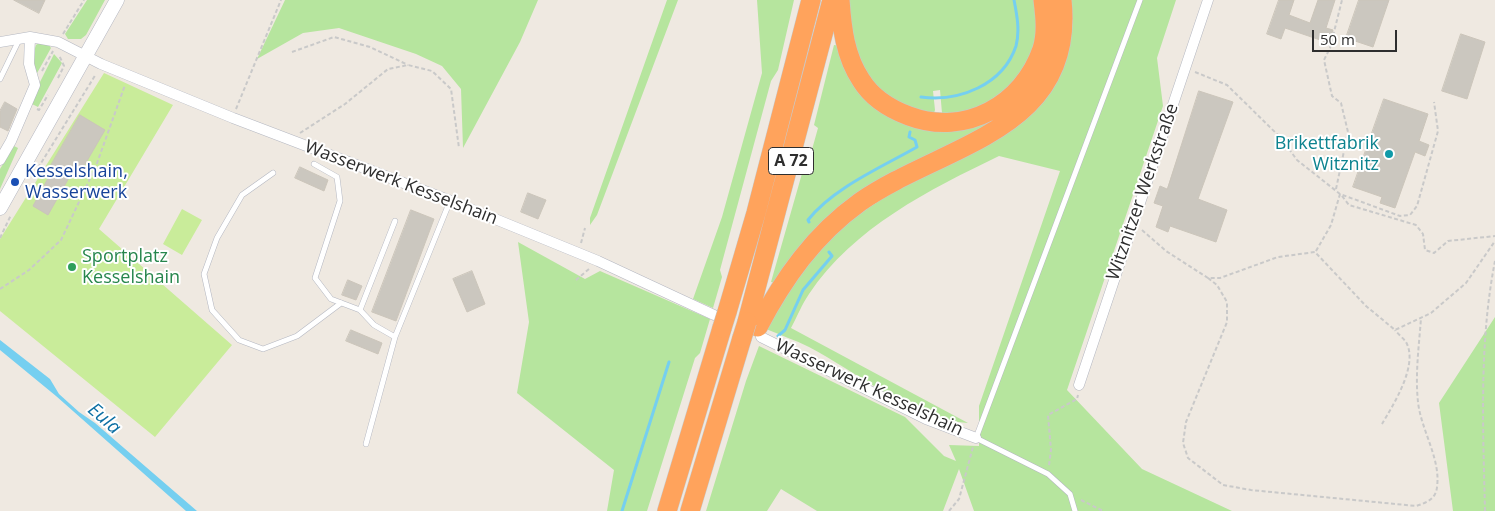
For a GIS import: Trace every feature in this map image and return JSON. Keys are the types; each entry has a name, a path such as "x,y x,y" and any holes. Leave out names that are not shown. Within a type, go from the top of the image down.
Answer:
{"highway":[{"name":"A 72","path":"667,511 721,318 756,213 811,0"},
{"name":"A 72","path":"690,511 728,390 752,333 832,0"},
{"path":"840,0 842,31 847,49 861,81 876,98 895,111 921,120 945,124 974,119 998,108 1018,92 1033,71 1042,48 1046,27 1044,0"},
{"path":"752,333 800,258 840,217 883,188 989,135 1020,114 1034,100 1048,81 1058,59 1064,33 1062,0"}],"main road":[{"path":"0,208 117,0"}],"street":[{"name":"Witznitzer Werkstraße","path":"1079,385 1208,0"},
{"name":"Wasserwerk Kesselshain","path":"30,37 58,42 101,64 232,118 450,201 598,261 721,318"},
{"path":"0,42 30,37 29,64 34,85 11,142 0,160"},
{"name":"Wasserwerk Kesselshain","path":"752,333 926,419 976,438"}],"lane":[{"path":"1075,511 1070,494 1048,474 976,438 1140,0"},
{"path":"0,79 19,40"},
{"path":"314,164 337,177 340,201 315,278 331,299 360,310 374,325 395,337"},
{"path":"273,173 242,195 217,238 204,274 212,310 239,340 263,349 297,336 341,303"},
{"path":"366,444 395,337 450,201"},
{"path":"360,310 394,221"}],"path":[{"path":"232,118 281,0"},
{"path":"1336,189 1348,132 1341,103 1332,96 1324,60 1330,48 1342,0"},
{"path":"292,52 334,37 370,47 408,65 432,70 451,88 459,148"},
{"path":"53,50 61,57 64,66 57,79"},
{"path":"34,175 101,64"},
{"path":"289,140 345,104 388,69 408,65"},
{"path":"1185,68 1227,85 1282,138 1297,160 1336,189 1349,205 1416,226 1423,234 1425,250 1434,253 1448,241 1495,236"},
{"path":"0,289 29,270 60,240 96,166 129,76"},
{"path":"38,110 49,93"},
{"path":"1340,194 1400,216 1410,214 1417,206 1438,131 1434,102"},
{"path":"1316,252 1331,225 1340,194"},
{"path":"0,238 14,208"},
{"path":"1132,224 1149,234 1166,251 1217,285 1227,302 1227,322 1186,422 1183,443 1188,458 1223,485 1416,506 1428,502 1434,497 1437,488 1437,470 1418,402 1417,371 1421,318"},
{"path":"578,253 585,228"},
{"path":"1395,330 1431,312 1466,283 1495,241"},
{"path":"1208,278 1220,278 1278,257 1316,252"},
{"path":"1316,252 1366,306 1395,330 1406,343 1410,360 1398,396 1382,424"},
{"path":"576,280 598,261"},
{"path":"1485,511 1483,425 1487,302 1495,261"},
{"path":"1048,474 1051,450 1048,415 1077,399 1079,385"},
{"path":"949,511 960,499 976,438"},
{"path":"1070,494 1103,511"}],"green space":[{"path":"87,0 105,0 86,35 81,39 68,39 65,34"},
{"path":"285,0 538,0 520,42 463,148 461,89 442,66 416,54 339,28 303,33 257,59"},
{"path":"667,0 678,0 597,215 590,225 590,218"},
{"path":"757,0 794,0 778,70 771,81 720,270 722,277 713,308 693,299 722,217 762,73"},
{"path":"849,0 1037,0 1036,44 1013,87 965,116 942,113 940,90 933,91 935,110 933,116 922,115 873,88 849,43"},
{"path":"1049,0 1055,0 1057,14 1057,35 1054,49 1041,80 1026,99 1009,115 988,128 899,172 863,194 815,234 776,283 771,282 803,170 806,171 818,128 814,125 834,45 840,46 856,84 878,106 909,123 931,129 954,129 976,124 996,115 1015,101 1030,84 1042,63 1049,40 1051,16"},
{"path":"1070,0 1176,0 1157,58 1163,106 1067,390 1142,469 1232,511 974,511 959,469 943,511 817,511 781,489 767,511 706,511 746,381 759,346 905,417 944,456 956,461 949,445 979,446 979,406 1060,171 999,156 920,197 870,230 827,270 809,294 791,328 968,423 948,420 907,404 809,347 766,329 797,275 845,223 1052,88 1063,67 1070,46 1072,12"},
{"path":"39,43 49,45 51,48 36,75 33,54 36,45"},
{"path":"54,54 62,63 38,107 32,104 40,82"},
{"name":"Sportplatz Kesselshain","path":"104,73 173,105 99,229 232,345 155,437 0,311 0,239"},
{"path":"14,146 18,148 0,189 0,169"},
{"path":"182,209 202,220 182,255 163,244"},
{"path":"518,242 585,279 600,271 710,319 700,353 695,358 647,511 607,511 614,470 517,393 529,322"},
{"path":"1495,317 1495,511 1453,511 1439,403"}],"water":[{"path":"0,340 50,379 59,394 79,412 95,423 197,511 186,511 56,396 0,350"}],"building":[{"path":"14,0 45,0 39,13"},
{"path":"1279,0 1294,0 1289,15 1310,23 1318,0 1335,0 1326,28 1333,30 1329,43 1285,28 1281,39 1267,34"},
{"path":"1359,0 1389,0 1373,47 1346,38"},
{"path":"1461,34 1485,42 1467,99 1442,91"},
{"path":"1199,91 1233,102 1198,199 1227,210 1216,242 1170,226 1168,232 1156,227 1163,206 1154,203 1160,186 1167,189"},
{"name":"Brikettfabrik Witznitz","path":"1384,99 1428,114 1419,141 1429,145 1425,156 1415,152 1395,208 1380,203 1382,197 1353,187"},
{"path":"5,102 17,109 8,131 0,127 0,111"},
{"path":"80,115 105,130 80,173 75,170 70,176 48,215 33,206 53,169 50,167"},
{"path":"300,167 328,180 324,191 295,178"},
{"path":"528,193 546,200 538,219 521,212"},
{"path":"411,210 434,219 396,321 372,312"},
{"path":"472,271 485,304 467,312 453,279"},
{"path":"348,280 362,286 356,300 342,295"},
{"path":"351,330 382,343 378,354 346,341"}],"waterway":[{"path":"921,97 950,97 964,93 990,81 1001,71 1010,60 1016,46 1018,23 1014,0"},
{"path":"809,222 808,220 818,208 844,188 917,147 915,140 909,137 910,132"},
{"path":"778,336 785,330 803,290 832,256 829,252"},
{"path":"622,511 669,362"}],"place":[{"name":"Brikettfabrik Witznitz","path":"1389,154"},
{"name":"Kesselshain, Wasserwerk","path":"15,182"},
{"name":"Sportplatz Kesselshain","path":"72,267"}],"water label":[{"name":"Eula","path":"104,419"}]}
